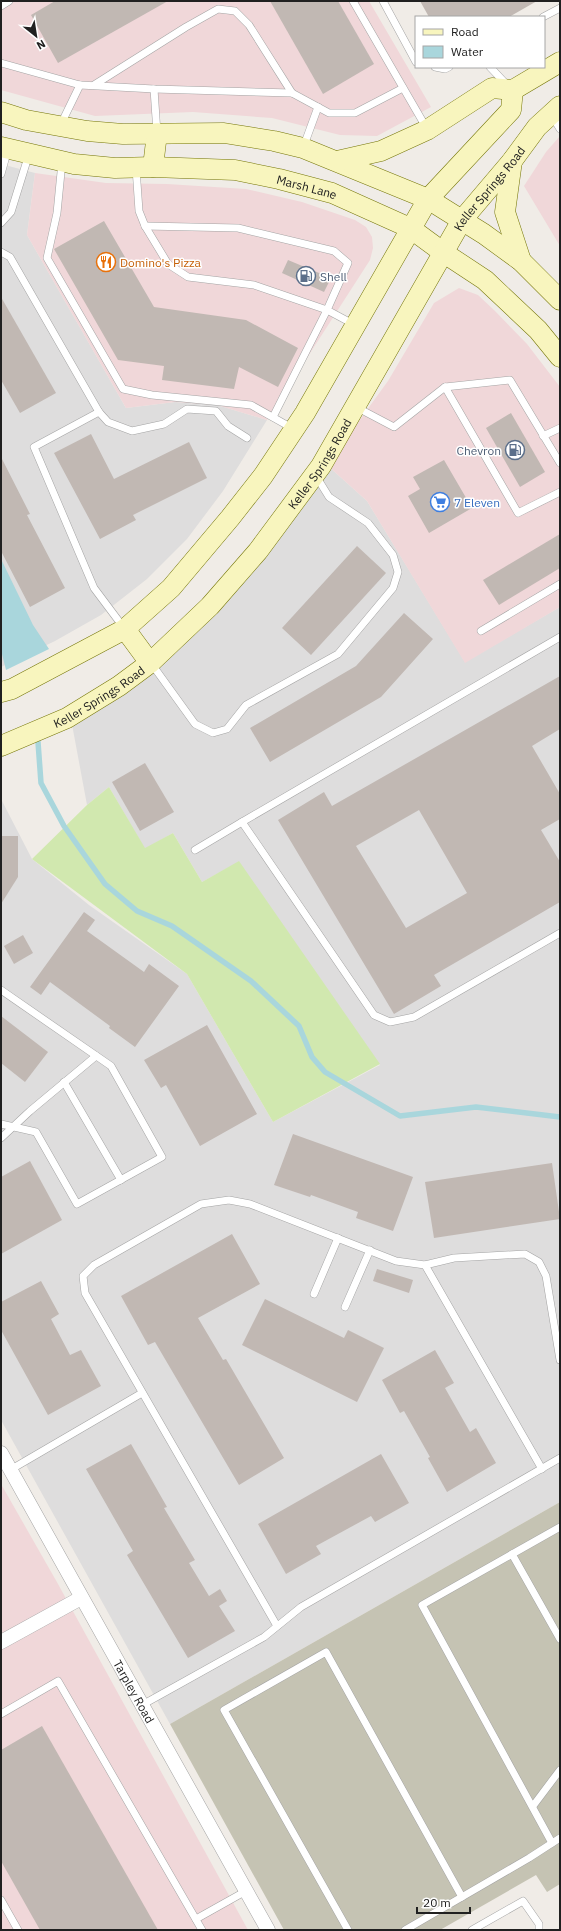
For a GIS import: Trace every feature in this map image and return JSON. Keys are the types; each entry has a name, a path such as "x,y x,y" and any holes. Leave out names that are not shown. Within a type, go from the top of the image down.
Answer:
{"main road":[{"path":"337,161 381,151 427,130 492,88 513,90 560,62"},
{"path":"1,692 12,688 125,629 171,588 254,488 306,413 410,228 428,199 511,110 513,90"},
{"path":"1,112 26,120 60,127 123,134 224,133 274,141 303,148 428,199 484,234 521,261 559,296"},
{"name":"Keller Springs Road","path":"1,746 67,718 119,686 150,663 210,606 249,562 315,475 462,220 512,161 537,127 557,116"},
{"path":"144,167 157,133"},
{"name":"Marsh Lane","path":"4,148 62,162 115,168 144,167 235,170 279,179 332,193 410,228 485,280 538,330 560,357"},
{"path":"512,161 505,212 521,261"},
{"path":"125,629 150,663"}],"street":[{"name":"Tarpley Road","path":"1,1453 268,1930"},
{"path":"1,1642 81,1598"}],"lane":[{"path":"1,6 9,1"},
{"path":"353,1 427,130"},
{"path":"383,1 415,60"},
{"path":"545,16 560,8 556,1"},
{"path":"94,85 186,27 218,10 235,10 249,25 292,93"},
{"path":"1,63 80,85 154,89 292,93 329,113 355,113 403,88"},
{"path":"491,68 495,74 513,90"},
{"path":"60,127 80,85"},
{"path":"154,89 157,133"},
{"path":"303,148 318,107"},
{"path":"1,174 4,148"},
{"path":"1,224 11,212 29,154"},
{"path":"62,162 57,213 47,258 123,389 152,395 251,405 294,430"},
{"path":"144,167 139,211 145,226 168,264 188,277 254,285 328,310 355,325"},
{"path":"145,226 238,228 334,251 348,263 328,310 272,417"},
{"path":"1,252 10,257 99,412 108,422 132,431 164,424 187,409 216,410 228,426 246,438"},
{"path":"355,406 394,427 445,387 510,380 560,463"},
{"path":"445,387 518,513 560,492"},
{"path":"99,412 34,447 94,588 125,629"},
{"path":"543,436 560,428"},
{"path":"150,663 195,724 212,733 227,729 246,705 338,654 393,588 398,572 393,555 368,523 329,497 315,475"},
{"path":"481,631 560,584"},
{"path":"195,850 560,637"},
{"path":"242,822 374,1015 390,1022 414,1017 560,933"},
{"path":"1,990 111,1066 162,1157 77,1204 36,1132 1,1124"},
{"path":"1,1138 30,1111 96,1056"},
{"path":"64,1082 121,1180"},
{"path":"277,1626 85,1293 83,1276 94,1265 201,1204 228,1200 250,1204 396,1261 425,1265 454,1258 525,1254 539,1262 546,1276 560,1360"},
{"path":"314,1294 338,1238"},
{"path":"345,1306 370,1250"},
{"path":"425,1265 542,1469"},
{"path":"10,1470 142,1393"},
{"path":"142,1705 264,1637 301,1607 560,1458"},
{"path":"552,1842 422,1605 560,1527"},
{"path":"512,1554 560,1639"},
{"path":"348,1930 224,1710 326,1652 462,1897"},
{"path":"2,1711 58,1681 202,1930"},
{"path":"532,1806 560,1770"},
{"path":"405,1930 529,1858 560,1838"},
{"path":"196,1919 246,1891"},
{"path":"1,1900 18,1930"},
{"path":"472,1930 523,1901 539,1924 539,1930"}],"shaded area":[{"path":"1,1 369,1 431,107 377,136 340,135 272,118 193,112 95,116 1,90"},
{"path":"560,136 560,246 524,186 546,152"},
{"path":"1,164 35,173 27,235 126,408 175,402 217,405 267,420 223,491 187,539 147,579 101,615 55,641 1,667"},
{"path":"35,173 106,183 167,184 246,189 302,202 355,220 366,227 372,237 373,248 370,260 267,420 217,405 175,402 126,408 27,235"},
{"path":"459,288 478,295 495,311 527,344 560,387 560,607 465,663 367,501 327,465 388,381 434,303"},
{"path":"327,465 367,501 465,662 560,607 560,1502 170,1724 1,1420 1,799 32,859 89,905 187,974 273,1122 380,1065 239,862 202,882 173,833 145,849 109,787 87,805 71,719 209,619 241,586 281,535"},
{"path":"1,1484 58,1584 248,1930 1,1930"},
{"path":"560,1502 560,1884 547,1892 536,1875 440,1930 284,1930 170,1724"}],"green space":[{"path":"109,787 145,848 173,833 202,882 239,861 380,1064 273,1122 187,974 32,859 87,805"}],"water":[{"path":"1,559 33,625 49,649 6,670 1,650"}],"building":[{"path":"55,1 168,1 58,63 31,15"},
{"path":"270,1 338,1 374,64 323,94"},
{"path":"420,1 537,1 511,16 428,16"},
{"path":"104,221 154,307 246,320 298,348 278,387 239,367 234,389 162,380 164,366 118,360 54,249"},
{"name":"Shell","path":"288,260 331,278 324,292 282,273"},
{"path":"1,297 56,393 20,413 1,380"},
{"name":"Chevron","path":"511,413 545,472 520,487 486,428"},
{"path":"91,434 114,479 189,442 207,478 133,515 136,520 100,539 54,453"},
{"path":"1,457 30,514 27,515 65,588 30,607 1,551"},
{"name":"7 Eleven","path":"444,460 472,508 429,533 408,496 420,489 413,477"},
{"path":"560,534 560,568 499,605 483,580"},
{"path":"357,546 386,573 311,655 282,628"},
{"path":"404,613 433,639 381,697 270,762 250,728 356,666"},
{"path":"560,676 560,729 532,746 560,794 560,819 541,830 560,862 560,902 434,975 441,986 394,1014 278,820 324,792 332,806","holes":["419,810 467,893 406,928 356,846"]},
{"path":"145,763 174,812 140,831 112,782"},
{"path":"1,836 18,836 18,877 1,904"},
{"path":"84,912 95,920 87,931 144,972 149,964 179,986 135,1047 109,1028 110,1026 50,982 41,995 30,987"},
{"path":"23,935 33,953 14,964 4,946"},
{"path":"1,1016 48,1052 25,1082 1,1063"},
{"path":"207,1025 257,1114 200,1146 166,1085 161,1088 144,1060"},
{"path":"293,1134 413,1177 393,1231 356,1218 358,1212 311,1195 310,1197 274,1185"},
{"path":"30,1161 62,1220 1,1254 1,1177"},
{"path":"552,1163 560,1219 434,1238 425,1182"},
{"path":"232,1234 260,1284 198,1318 223,1360 226,1359 284,1458 239,1485 155,1342 148,1345 121,1296"},
{"path":"377,1269 413,1280 409,1293 373,1281"},
{"path":"41,1281 59,1314 51,1319 70,1355 81,1350 101,1386 48,1415 1,1330 1,1302"},
{"path":"265,1299 344,1338 348,1330 384,1348 357,1402 242,1345"},
{"path":"435,1350 454,1383 445,1388 470,1432 476,1428 496,1463 447,1492 428,1458 430,1457 404,1411 400,1413 382,1380"},
{"path":"131,1444 167,1507 164,1508 195,1560 189,1563 209,1596 220,1589 227,1601 219,1606 235,1631 188,1658 127,1555 133,1551 86,1469"},
{"path":"381,1454 409,1503 375,1522 371,1516 316,1546 321,1554 286,1574 258,1524"},
{"path":"42,1726 158,1930 40,1930 1,1861 1,1750"}],"waterway":[{"path":"38,742 41,783 64,826 105,884 137,911 172,926 251,981 299,1026 312,1057 325,1072 400,1116 476,1107 560,1117"}],"place":[{"name":"Domino's Pizza","path":"106,262"},
{"name":"Shell","path":"306,276"},
{"name":"Chevron","path":"515,450"},
{"name":"7 Eleven","path":"440,502"}]}
